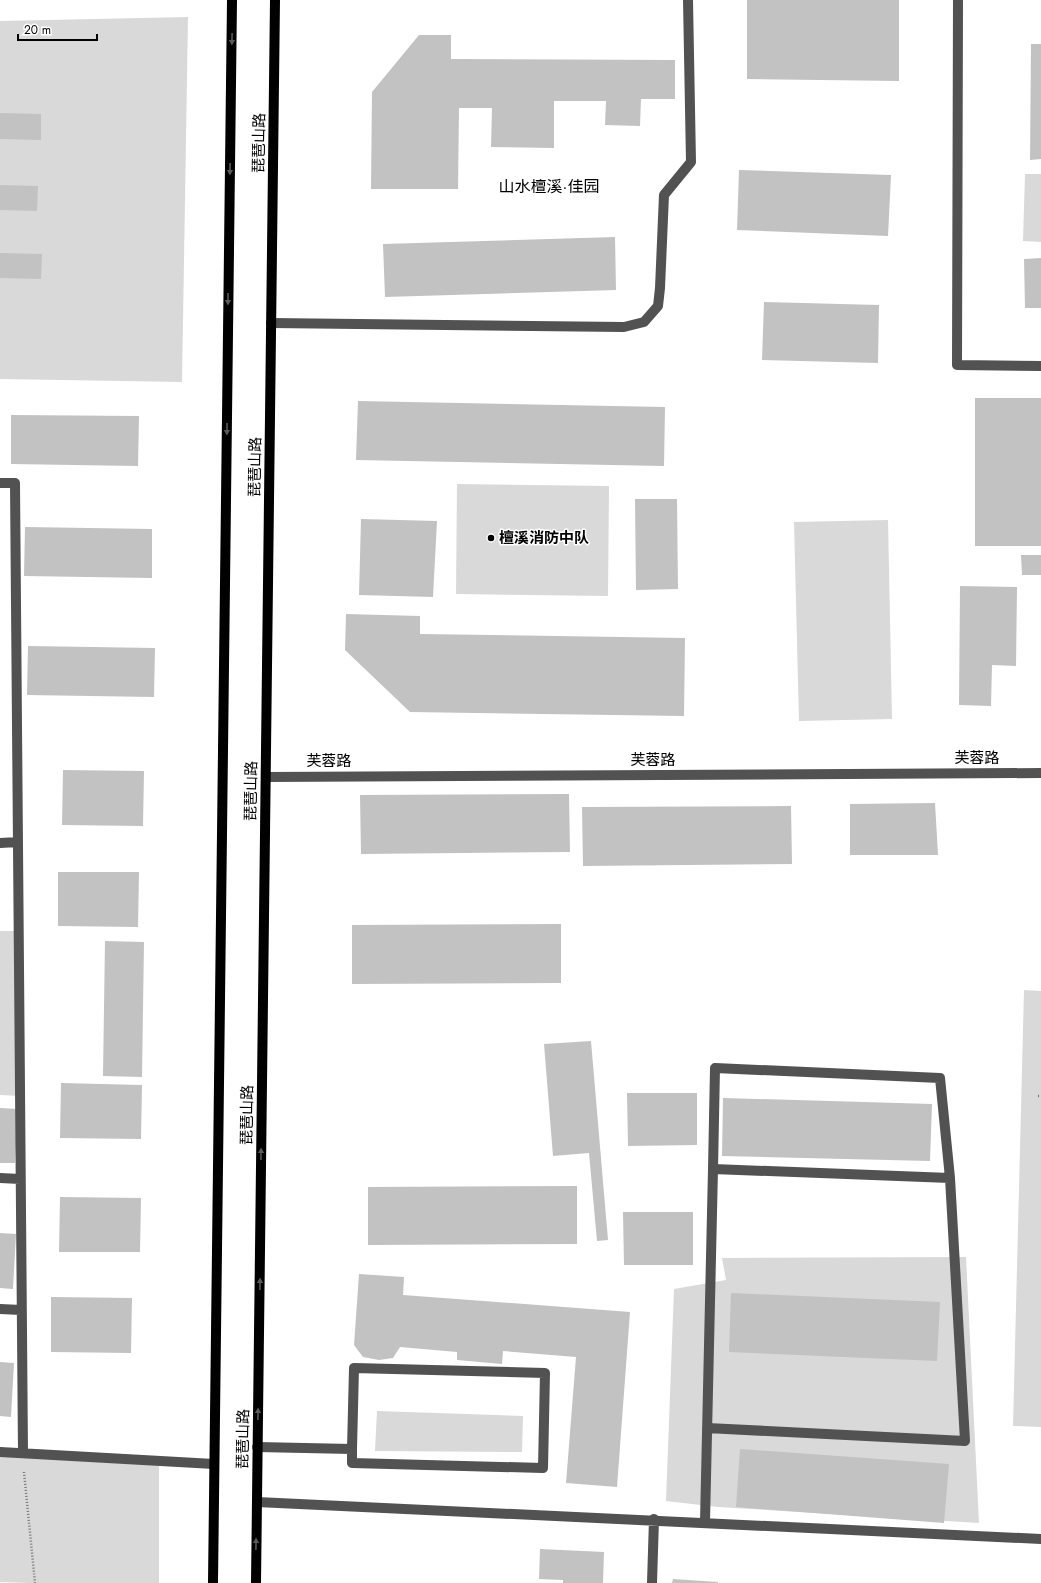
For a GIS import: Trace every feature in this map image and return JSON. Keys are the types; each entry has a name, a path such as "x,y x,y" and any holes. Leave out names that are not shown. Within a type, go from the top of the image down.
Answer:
{"main road":[{"name":"琵琶山路","path":"213,1583 232,0"},
{"name":"琵琶山路","path":"256,1583 275,0"}],"street":[{"path":"272,323 624,327 644,322 658,306 664,195 691,162 688,0"},
{"path":"958,0 957,365 1041,366"},
{"path":"0,483 15,483 23,1453"},
{"name":"芙蓉路","path":"266,777 1041,773"},
{"path":"0,843 18,842"},
{"path":"705,1522 707,1428 713,1169 715,1068 940,1078 950,1178 965,1441 707,1428"},
{"path":"713,1169 950,1178"},
{"path":"0,1178 20,1179"},
{"path":"0,1309 21,1310"},
{"path":"354,1368 545,1373 543,1468 352,1463 352,1450 354,1368"},
{"path":"257,1448 352,1450"},
{"path":"0,1452 214,1464"},
{"path":"257,1502 654,1519 1041,1539"},
{"path":"652,1583 654,1519"}],"path":[{"path":"23,1453 35,1583"}],"shaded area":[{"path":"188,17 182,382 0,379 0,21"},
{"path":"1025,174 1041,174 1041,242 1023,241"},
{"path":"457,484 609,486 608,596 456,594"},
{"path":"888,520 892,719 799,721 794,522"},
{"path":"0,931 18,931 20,1096 0,1095"},
{"path":"1024,990 1041,991 1041,1427 1013,1426"},
{"path":"966,1257 979,1523 718,1507 666,1501 674,1289 726,1280 722,1258"},
{"path":"377,1411 523,1416 522,1452 375,1451"},
{"path":"0,1452 159,1461 159,1583 0,1582"}],"building":[{"path":"747,0 899,0 899,81 747,79"},
{"path":"419,35 451,35 451,59 675,60 675,99 641,99 640,126 605,125 606,101 554,101 554,148 491,147 492,108 459,108 458,189 371,189 372,92"},
{"path":"1031,44 1041,44 1041,159 1030,160"},
{"path":"0,113 41,114 41,140 0,139"},
{"path":"739,170 891,175 888,236 737,230"},
{"path":"0,185 38,186 37,211 0,210"},
{"path":"615,237 616,290 385,297 383,244"},
{"path":"0,253 42,254 41,279 0,278"},
{"path":"1041,258 1041,308 1025,308 1024,259"},
{"path":"764,302 879,305 878,363 762,360"},
{"path":"975,398 1041,398 1041,546 975,546"},
{"path":"358,401 665,407 664,466 356,460"},
{"path":"11,415 139,416 138,466 11,464"},
{"path":"635,499 677,499 678,589 636,590"},
{"path":"361,519 437,521 433,597 359,595"},
{"path":"25,527 152,529 152,578 24,576"},
{"path":"1021,555 1041,555 1041,575 1022,575"},
{"path":"960,586 1017,587 1016,666 992,665 991,706 959,705"},
{"path":"346,614 420,616 420,634 685,638 684,716 410,712 345,650"},
{"path":"28,646 155,648 154,697 27,695"},
{"path":"63,770 144,771 143,826 62,825"},
{"path":"569,794 570,852 361,854 360,795"},
{"path":"935,803 938,855 850,855 850,804"},
{"path":"791,806 792,864 583,866 582,807"},
{"path":"58,872 139,872 138,927 58,926"},
{"path":"561,924 561,983 352,984 352,925"},
{"path":"105,941 144,942 142,1077 103,1076"},
{"path":"591,1041 608,1240 597,1241 589,1153 553,1156 544,1044"},
{"path":"61,1083 142,1085 141,1139 60,1138"},
{"path":"627,1093 697,1093 697,1145 628,1146"},
{"path":"723,1098 932,1104 930,1161 722,1156"},
{"path":"0,1108 18,1109 15,1163 0,1163"},
{"path":"577,1186 577,1244 368,1245 368,1187"},
{"path":"60,1197 141,1198 140,1252 59,1252"},
{"path":"623,1212 693,1212 693,1265 624,1265"},
{"path":"0,1233 16,1234 13,1289 0,1288"},
{"path":"359,1274 404,1277 403,1295 630,1312 617,1487 566,1483 576,1357 503,1351 502,1364 457,1360 457,1352 400,1347 393,1358 379,1360 363,1357 354,1345"},
{"path":"731,1293 940,1302 937,1361 729,1352"},
{"path":"51,1297 132,1298 131,1353 51,1352"},
{"path":"0,1362 14,1363 11,1417 0,1416"},
{"path":"740,1449 949,1464 944,1523 736,1507"},
{"path":"540,1549 604,1552 603,1583 563,1583 563,1580 539,1579"},
{"path":"673,1579 718,1582 718,1583 672,1583"}],"place":[{"name":"檀溪消防中队","path":"491,538"}],"district":[{"name":"山水檀溪·佳园","path":"549,186"}]}
